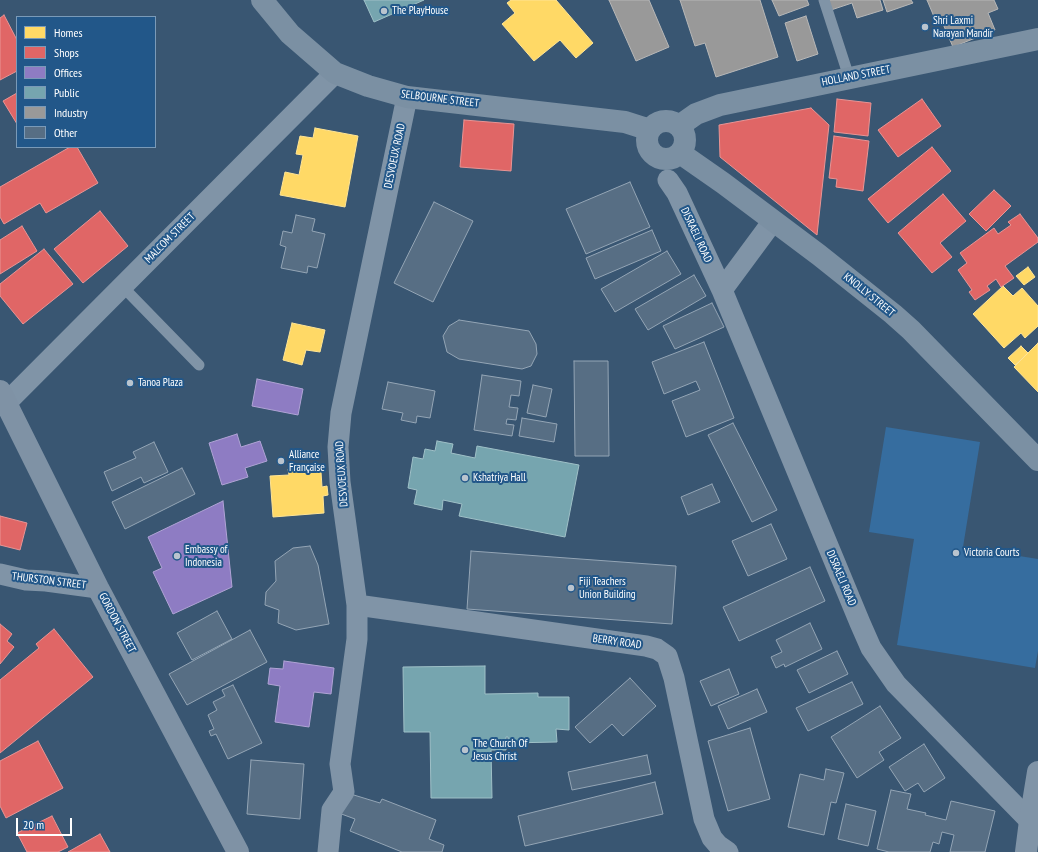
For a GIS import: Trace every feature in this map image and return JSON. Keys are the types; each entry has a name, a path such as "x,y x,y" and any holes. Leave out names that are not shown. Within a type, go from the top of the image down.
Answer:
{"main road":[{"name":"SELBOURNE STREET","path":"262,0 290,34 335,73 368,86 408,97 625,122 650,130"},
{"name":"HOLLAND STREET","path":"679,126 696,114 720,105 849,77 1038,39"},
{"path":"667,120 679,126 685,136 685,142 680,153 675,157 663,159 657,157 652,153 647,142 647,136 650,130 654,125 667,120"},
{"name":"KNOLLY STREET","path":"680,153 723,183 845,275 911,330 1038,460"},
{"name":"GORDON STREET","path":"3,397 98,588 238,852"}],"street":[{"name":"MALCOM STREET","path":"3,397 122,286 335,73"},
{"name":"DESVOEUX ROAD","path":"328,852 332,810 344,792 340,764 357,639 357,605 340,482 338,447 341,413 408,97"},
{"name":"DISRAELI ROAD","path":"668,180 677,193 722,290 799,479 871,648 896,684 1030,821"},
{"path":"722,290 773,221"},
{"name":"THURSTON STREET","path":"0,574 26,580 46,580 98,588"},
{"name":"BERRY ROAD","path":"357,605 646,646 657,649 667,656 674,678 704,819 712,838 718,845 728,852"},
{"path":"1026,852 1038,772"}],"lane":[{"path":"824,0 849,77"},
{"path":"122,286 199,365"}],"shaded area":[{"name":"Victoria Courts","path":"886,427 980,442 963,547 1038,559 1038,651 1035,668 897,645 914,539 869,532"}],"building: Homes":[{"path":"511,0 556,0 593,43 576,58 560,40 534,61 502,24 515,13 507,3"},
{"path":"315,128 358,136 345,207 280,195 285,172 299,175 303,155 296,154 300,136 313,138"},
{"path":"1028,267 1035,277 1024,285 1016,276"},
{"path":"1003,286 1013,296 1022,288 1038,306 1038,326 1025,338 1021,333 1004,348 973,314"},
{"path":"292,323 325,330 320,352 306,350 302,365 283,360"},
{"path":"1038,343 1038,392 1014,367"},
{"path":"1021,346 1028,353 1015,365 1008,358"},
{"path":"303,468 303,473 321,472 322,487 327,486 328,495 323,496 324,513 273,517 270,476 289,475 288,469"}],"building: Shops":[{"path":"4,15 16,38 16,72 0,80 0,18"},
{"path":"16,94 16,122 3,101"},
{"path":"837,99 871,103 868,136 834,132"},
{"path":"922,99 941,126 898,157 878,130"},
{"path":"811,108 829,125 817,235 720,157 719,125"},
{"path":"464,120 514,124 511,171 460,167"},
{"path":"834,136 869,141 863,191 836,187 837,179 829,178"},
{"path":"932,147 951,171 888,223 868,199"},
{"path":"68,148 78,148 98,183 46,213 40,203 4,224 0,217 0,187"},
{"path":"994,190 1011,206 986,231 969,214"},
{"path":"943,194 966,221 940,243 952,257 932,273 898,233"},
{"path":"100,211 128,246 83,283 54,249"},
{"path":"1020,214 1038,238 1038,242 1005,266 1014,278 1001,287 996,279 987,286 990,290 975,300 969,292 972,290 958,270 967,263 960,253 994,228 998,234 1011,225 1008,222"},
{"path":"22,226 37,251 0,274 0,240"},
{"path":"44,249 73,284 23,324 0,296 0,284"},
{"path":"0,516 27,523 20,550 0,545"},
{"path":"0,624 12,634 7,641 14,647 0,664"},
{"path":"54,629 93,677 0,753 0,680 39,648 36,644"},
{"path":"38,741 63,788 6,818 0,806 0,761"},
{"path":"52,816 68,847 58,852 27,852 17,833"},
{"path":"100,834 110,852 68,852"}],"building: Offices":[{"path":"257,379 303,389 298,415 252,406"},
{"path":"237,434 241,447 260,441 267,461 245,468 248,477 222,485 209,443"},
{"path":"223,501 232,587 173,614 153,572 162,568 148,537"},
{"path":"284,661 334,668 331,694 314,692 309,727 275,722 280,686 268,684 270,668 283,669"}],"building: Public":[{"name":"The PlayHouse","path":"364,0 424,0 374,22"},
{"path":"437,441 453,444 451,453 475,458 477,446 579,465 565,537 459,516 462,504 443,500 442,510 414,504 417,490 408,488 413,457 423,459 425,449 435,451"},
{"path":"485,666 485,694 538,693 538,697 569,697 569,730 556,729 557,742 508,743 508,737 506,737 506,750 491,750 492,798 431,798 430,732 404,732 403,667"}],"building: Industry":[{"path":"609,0 649,0 669,47 636,61"},
{"path":"680,0 760,0 778,57 716,77 705,43 695,46"},
{"path":"772,0 807,0 809,5 779,16"},
{"path":"828,0 880,0 883,10 857,18 852,3 831,10"},
{"path":"883,0 911,0 913,3 887,12"},
{"path":"927,0 994,0 998,9 988,13 995,30 953,47 940,17 935,19"},
{"path":"806,16 818,54 797,61 785,23"}],"building: Other":[{"path":"630,182 650,227 586,254 566,209"},
{"path":"434,202 473,221 433,302 394,283"},
{"path":"296,215 315,219 312,231 325,234 317,268 308,266 307,273 281,268 286,247 280,245 283,231 292,233"},
{"path":"652,230 661,251 595,279 586,258"},
{"path":"667,251 681,274 615,312 601,289"},
{"path":"694,275 706,296 648,330 635,309"},
{"path":"712,303 724,327 675,349 663,326"},
{"path":"459,320 529,331 536,344 537,354 531,366 522,369 459,359 447,352 443,336 449,326"},
{"path":"704,342 734,418 686,437 672,401 700,390 696,381 664,394 652,362"},
{"path":"574,361 608,361 609,456 575,456"},
{"path":"482,375 521,381 519,396 511,395 509,407 518,408 516,420 507,419 506,424 514,425 512,436 474,430"},
{"path":"388,382 435,391 430,418 417,416 416,423 401,420 403,413 382,409"},
{"path":"533,385 552,389 546,417 527,413"},
{"path":"522,418 557,424 554,442 519,436"},
{"path":"733,423 777,510 752,522 708,435"},
{"path":"154,442 168,472 144,483 141,477 112,491 104,472 136,458 133,452"},
{"path":"182,468 195,494 125,529 112,502"},
{"path":"712,484 720,502 688,515 681,497"},
{"path":"771,524 787,559 748,576 732,541"},
{"path":"310,546 318,565 329,624 296,630 278,623 279,610 265,605 266,592 276,581 275,561 293,548"},
{"name":"Fiji Teachers Union Building","path":"471,551 676,566 672,624 467,609"},
{"path":"810,567 825,601 739,641 723,607"},
{"path":"217,611 232,639 192,660 177,633"},
{"path":"810,623 822,649 785,667 784,664 776,668 771,657 782,652 776,640"},
{"path":"250,630 267,662 187,705 169,674"},
{"path":"837,651 848,674 809,693 797,670"},
{"path":"729,669 739,694 711,706 700,681"},
{"path":"630,678 656,706 623,736 612,724 590,743 575,727"},
{"path":"852,682 863,704 808,731 796,708"},
{"path":"233,685 262,743 228,759 216,734 211,736 209,731 214,729 208,715 217,710 213,702 225,696 222,690"},
{"path":"757,689 767,712 728,729 718,706"},
{"path":"880,706 901,738 879,752 884,760 857,778 831,737"},
{"path":"750,728 770,799 728,811 708,741"},
{"path":"924,744 945,778 924,792 918,783 905,791 889,767"},
{"path":"647,755 651,774 572,790 568,772"},
{"path":"251,760 304,764 300,819 247,814"},
{"path":"826,769 844,773 836,803 831,802 824,835 788,827 800,774 824,780"},
{"path":"655,782 663,814 525,846 518,816"},
{"path":"891,790 911,794 907,809 926,813 925,815 946,820 951,801 995,811 985,852 950,852 954,835 942,832 939,844 933,842 930,852 889,852 877,849"},
{"path":"344,792 380,803 382,799 436,820 429,839 444,845 442,852 402,852 350,831 355,819 336,812"},
{"path":"846,804 876,811 868,846 838,839"}],"place":[{"name":"The PlayHouse","path":"384,11"},
{"name":"Shri Laxmi Narayan Mandir","path":"925,27"},
{"name":"Tanoa Plaza","path":"130,383"},
{"name":"Alliance Française","path":"281,461"},
{"name":"Kshatriya Hall","path":"465,478"},
{"name":"Victoria Courts","path":"956,553"},
{"name":"Embassy of Indonesia","path":"177,556"},
{"name":"Fiji Teachers Union Building","path":"571,588"},
{"name":"The Church Of Jesus Christ","path":"465,750"}]}
